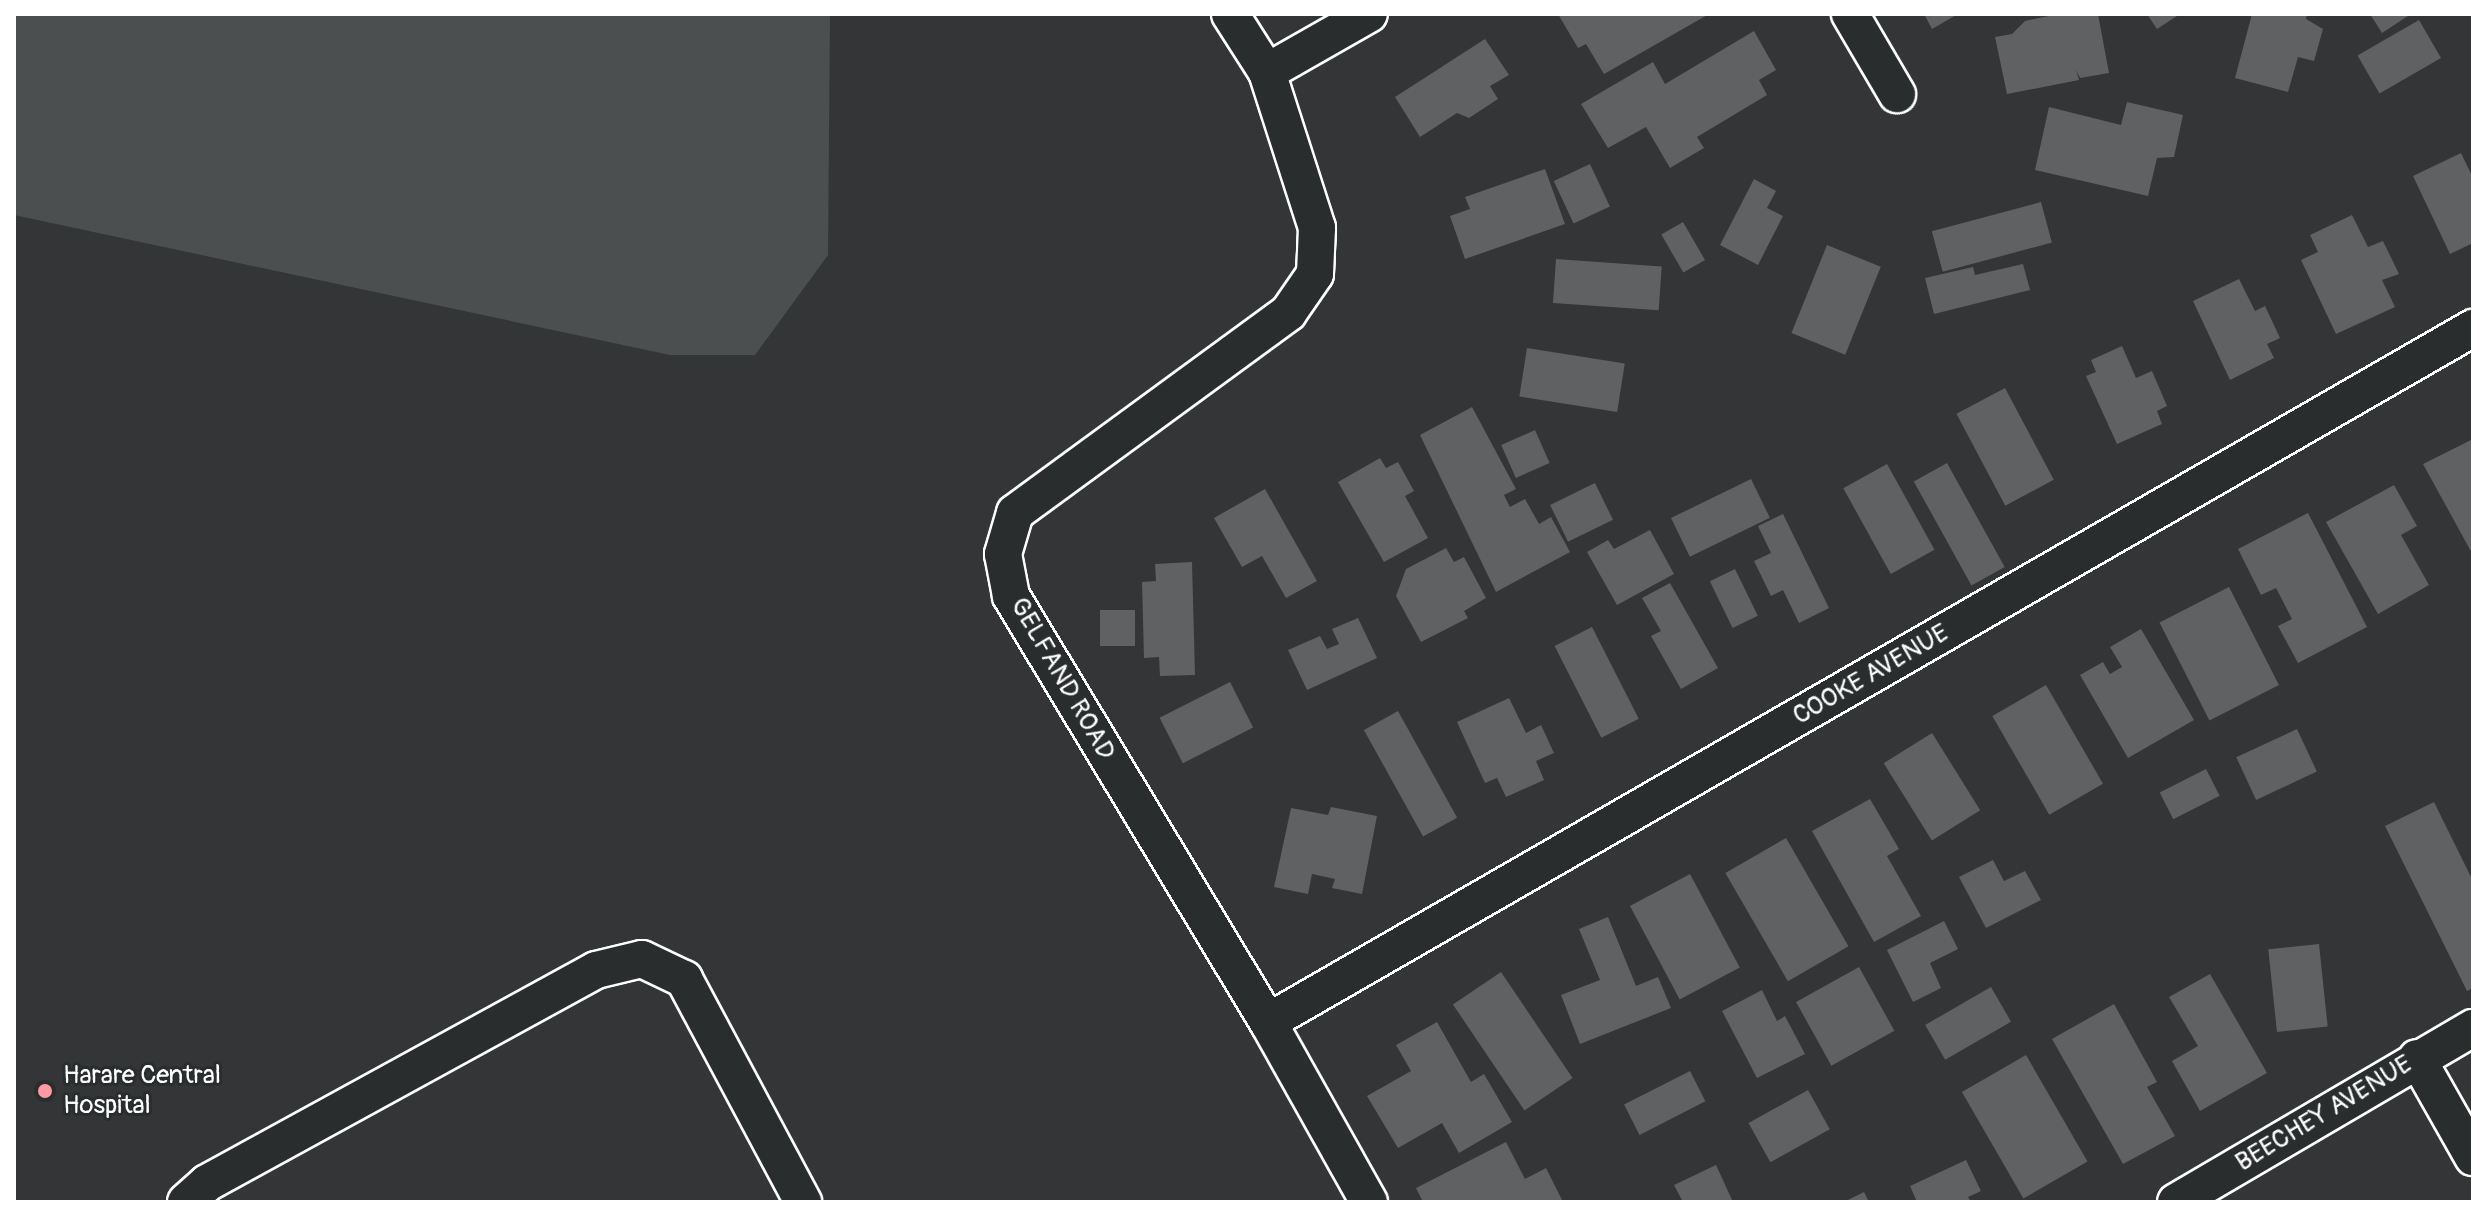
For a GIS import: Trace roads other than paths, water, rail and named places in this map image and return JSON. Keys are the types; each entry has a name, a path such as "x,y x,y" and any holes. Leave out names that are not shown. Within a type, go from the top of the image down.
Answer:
{"street":[{"name":"GELFAND ROAD","path":"1230,14 1267,72 1317,228 1315,274 1288,313 1015,513 1003,554 1011,596 1268,1022 1369,1202"},
{"path":"1267,72 1369,14"},
{"path":"1850,14 1897,94"},
{"name":"COOKE AVENUE","path":"1268,1022 2473,328"},
{"path":"186,1202 207,1183 596,970 642,959 684,979 803,1202"},
{"name":"BEECHEY AVENUE","path":"2176,1202 2417,1058 2473,1028"},
{"path":"2417,1058 2473,1157"}],"place":[{"name":"Harare Central Hospital","path":"45,1091"}]}
